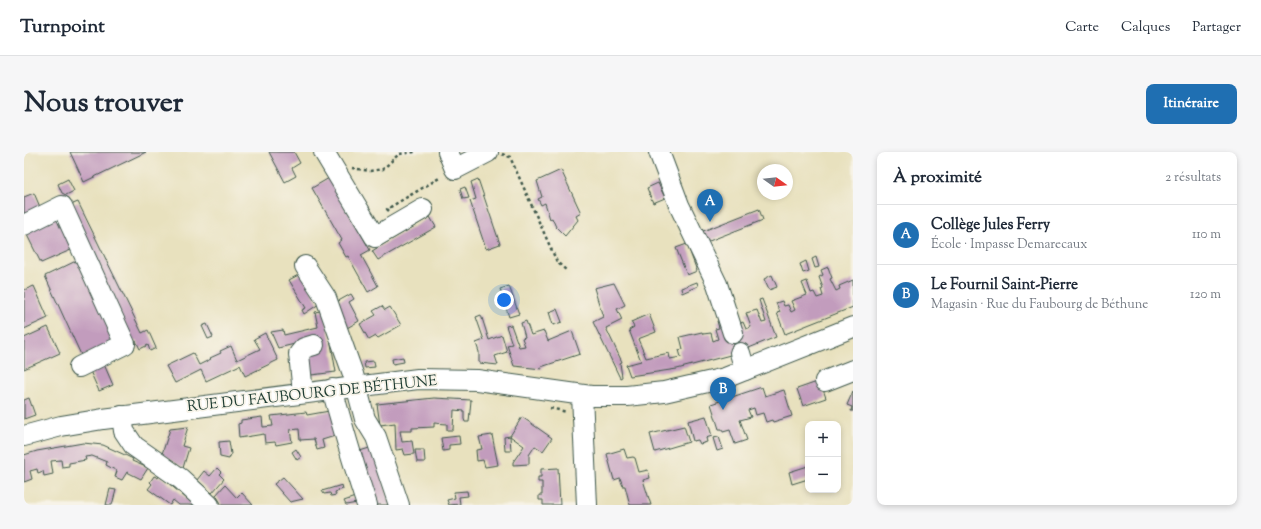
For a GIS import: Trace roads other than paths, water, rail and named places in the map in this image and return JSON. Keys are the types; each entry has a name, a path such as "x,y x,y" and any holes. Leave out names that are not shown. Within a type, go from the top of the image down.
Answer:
{"street":[{"path":"324,152 375,237 423,209"},
{"path":"448,152 455,169 488,152"},
{"path":"659,152 679,205 717,284 734,333"},
{"path":"24,225 62,206 125,344 79,367"},
{"path":"304,266 326,298 357,386 365,419 376,437 399,505"},
{"name":"RUE DU FAUBOURG DE BÉTHUNE","path":"24,436 61,426 122,416 418,378 458,378 582,404 627,396 664,392 707,383 743,362 853,327"},
{"path":"302,393 299,354 304,348 314,346"},
{"path":"825,380 853,370"},
{"path":"332,389 349,444 349,454 367,505"},
{"path":"582,404 587,505"},
{"path":"122,416 124,431 134,446 181,479 209,505"}],"place":[{"name":"Collège Jules Ferry","path":"710,222"},
{"name":"Le Fournil Saint-Pierre","path":"723,410"}]}
